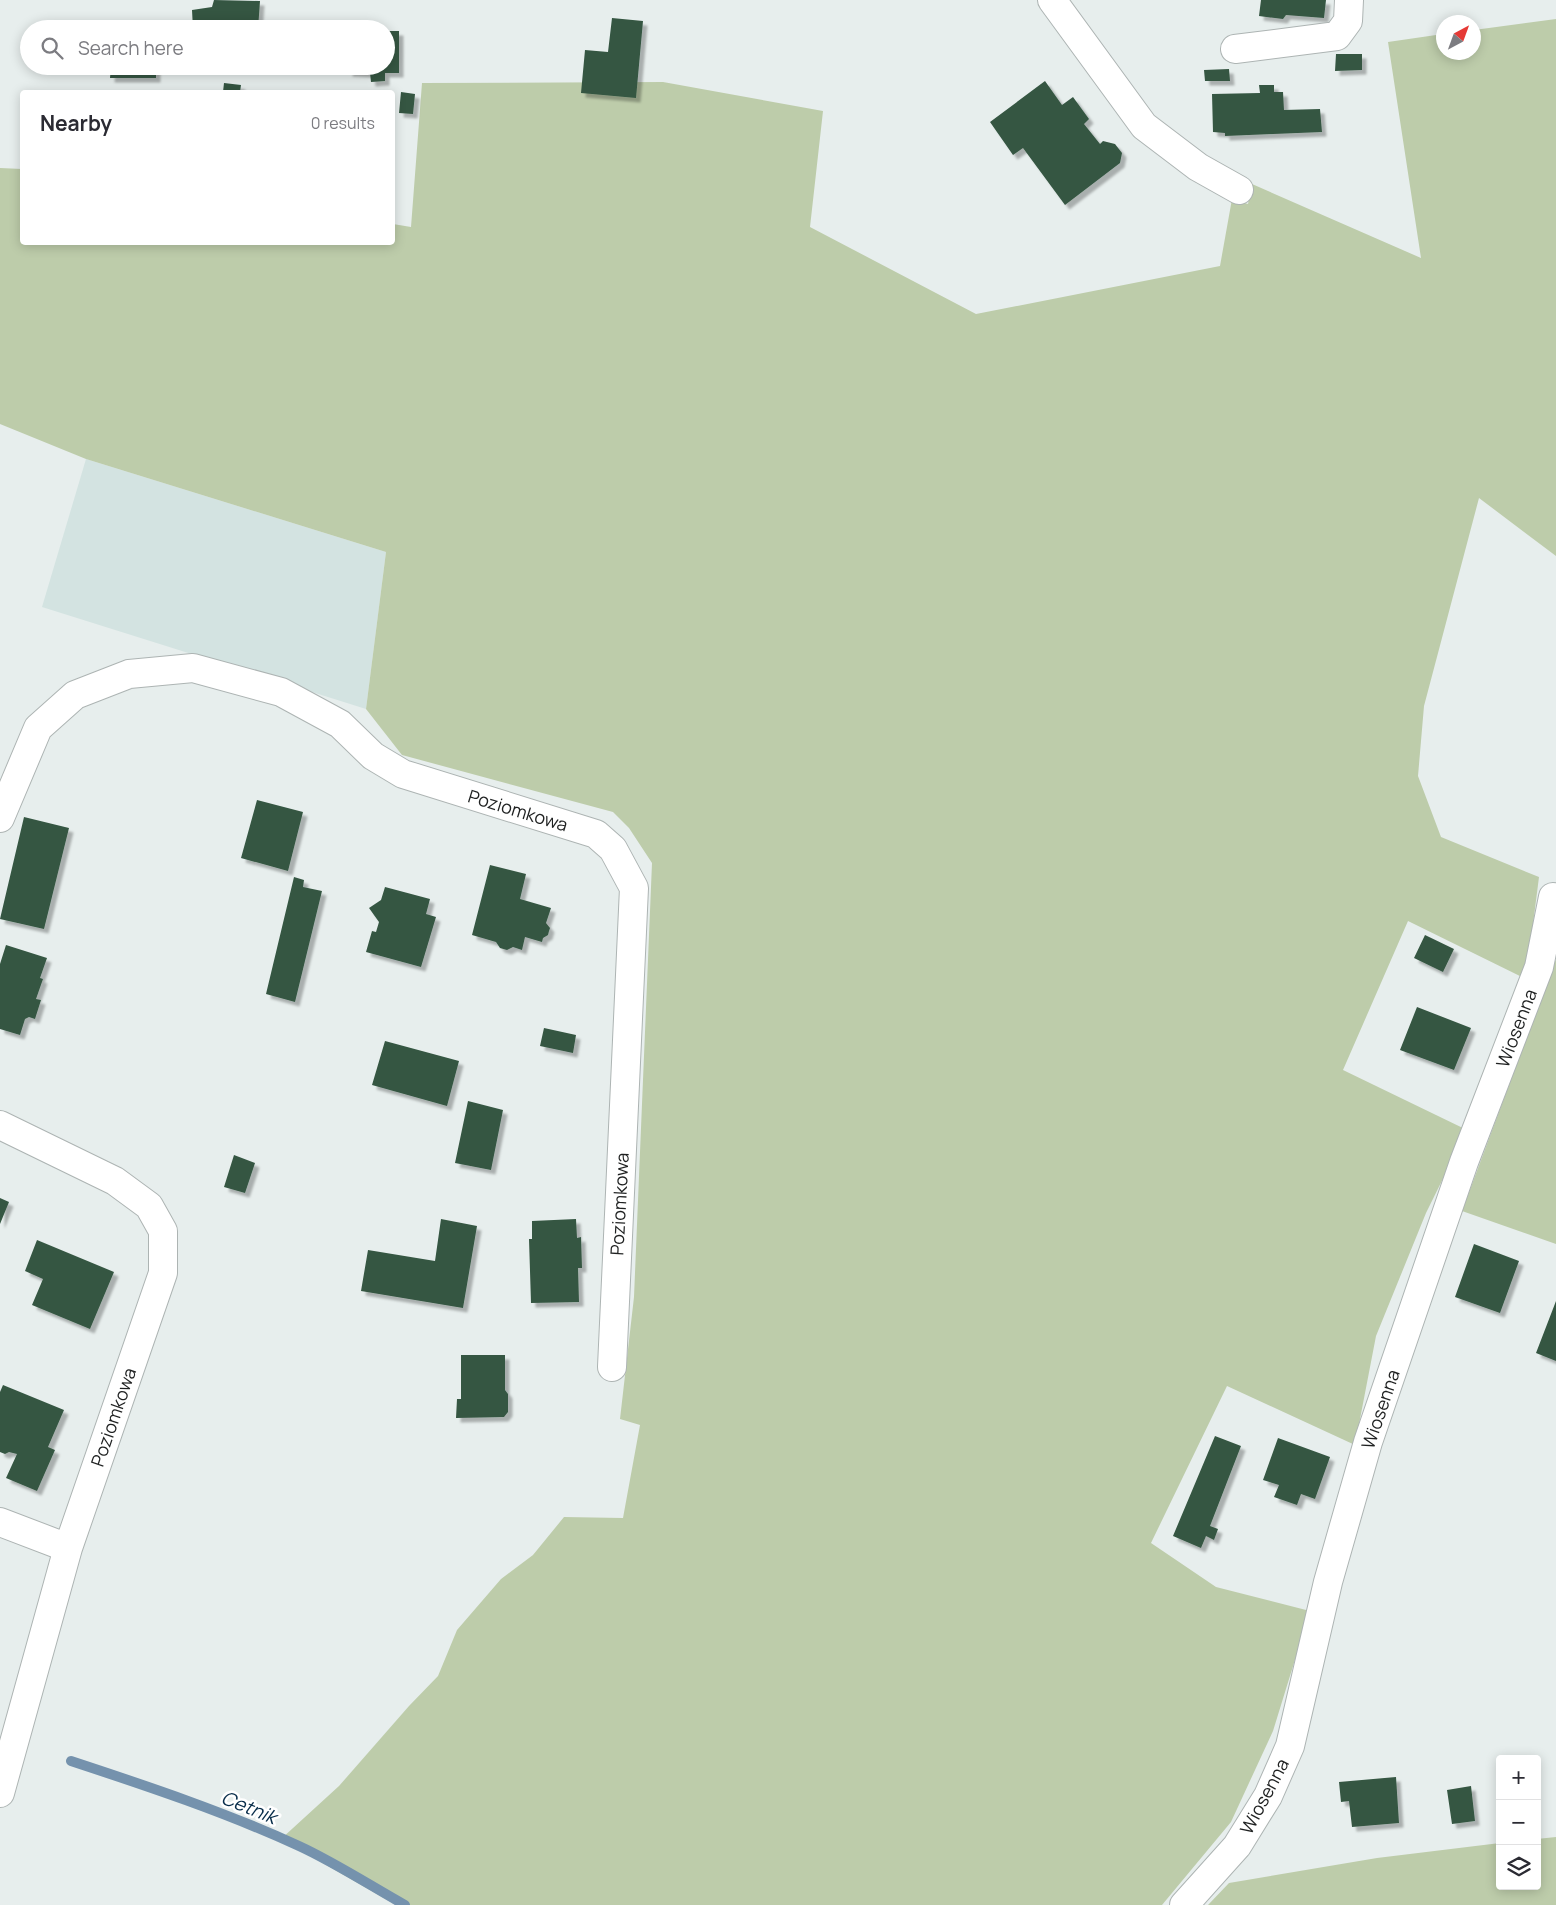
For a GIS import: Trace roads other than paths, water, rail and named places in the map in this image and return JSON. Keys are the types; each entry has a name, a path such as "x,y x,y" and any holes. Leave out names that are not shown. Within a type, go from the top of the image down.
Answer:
{"street":[{"path":"1052,0 1144,126 1198,167 1239,190"},
{"path":"1235,49 1337,36 1348,21 1349,0"},
{"name":"Poziomkowa","path":"0,818 38,728 75,695 129,674 193,668 281,692 340,724 373,756 404,774 596,834 613,849 634,888 612,1367"},
{"name":"Wiosenna","path":"1184,1905 1237,1846 1268,1796 1290,1746 1328,1582 1368,1442 1464,1162 1539,968 1553,897"},
{"name":"Poziomkowa","path":"0,1124 115,1181 149,1206 163,1231 163,1273 68,1548 0,1793"},
{"path":"0,1522 68,1548"}],"waterway":[{"name":"Cetnik","path":"71,1761 186,1800 299,1846 326,1859 405,1905"}]}
